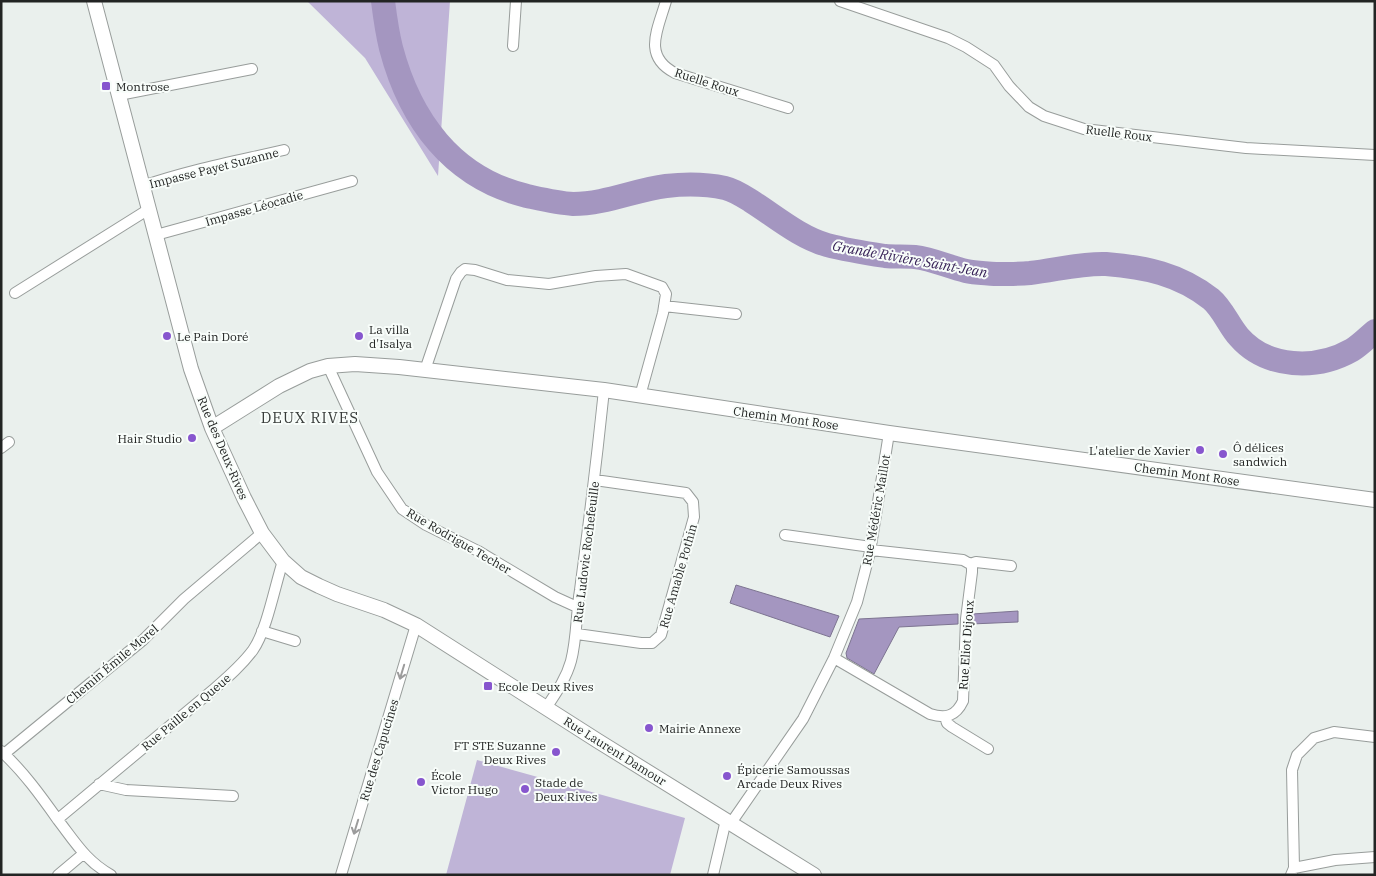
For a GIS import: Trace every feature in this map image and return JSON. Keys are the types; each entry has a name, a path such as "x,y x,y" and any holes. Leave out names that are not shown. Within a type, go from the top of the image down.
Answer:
{"street":[{"name":"Rue des Deux-Rives","path":"94,1 191,369 212,428 262,533 283,561 301,577 337,594 384,610 416,625"},
{"path":"513,46 516,1"},
{"name":"Ruelle Roux","path":"666,1 654,45 660,62 675,73 788,108"},
{"name":"Ruelle Roux","path":"840,1 948,38 966,47 994,65 1009,86 1029,107 1044,116 1084,129 1246,148 1375,154"},
{"path":"118,95 252,69"},
{"name":"Impasse Payet Suzanne","path":"143,186 284,150"},
{"name":"Impasse Léocadie","path":"156,235 352,181"},
{"path":"15,293 149,209"},
{"path":"425,370 456,279 465,268 507,280 549,284 596,276 626,274 662,287 666,294 640,396"},
{"path":"664,306 736,314"},
{"name":"Chemin Mont Rose","path":"212,428 279,386 310,371 328,366 355,364 604,390 889,433 1375,500"},
{"name":"Rue Rodrigue Techer","path":"328,366 377,472 402,509 426,525 478,551 555,597 577,607"},
{"name":"Rue Ludovic Rochefeuille","path":"546,708 565,677 571,663 577,634 577,607 595,480 604,390"},
{"name":"Rue Médéric Maillot","path":"728,821 803,719 834,658 857,602 871,548 889,433"},
{"name":"Rue Amable Pothin","path":"577,634 641,643 652,642 661,635 694,516 693,502 686,493 595,480"},
{"name":"Chemin Émile Morel","path":"3,752 143,640 184,599 262,533"},
{"path":"785,535 963,560 970,564 976,562 1011,566"},
{"name":"Rue Paille en Queue","path":"58,819 237,669 254,648 262,631 283,561"},
{"name":"Rue Eliot Dijoux","path":"945,717 954,713 963,701 966,619 972,572 970,564"},
{"name":"Rue Laurent Damour","path":"416,625 814,875"},
{"name":"Rue des Capucines","path":"341,875 416,625"},
{"path":"262,631 295,641"},
{"path":"834,658 930,714 945,717 952,727 988,749"},
{"path":"1375,737 1334,732 1314,738 1297,755 1292,770 1293,871 1335,860 1375,857"},
{"path":"3,752 24,774 83,854 100,869 112,875"},
{"path":"99,784 126,790 233,796"},
{"path":"713,875 728,821"},
{"path":"58,875 83,854"}],"shaded area":[{"path":"307,1 450,1 438,176 365,58"},
{"path":"736,585 839,616 830,637 730,603"},
{"path":"1018,611 1018,622 971,624 972,614"},
{"path":"958,614 958,624 899,627 874,674 847,658 846,653 859,619"},
{"name":"Stade de Deux Rives","path":"477,760 685,818 670,875 446,875"}],"waterway":[{"name":"Grande Rivière Saint-Jean","path":"383,1 386,24 399,74 423,122 438,142 456,160 477,175 500,187 527,196 573,204 597,202 666,186 710,186 732,190 807,237 827,245 848,250 885,256 921,258 977,273 1017,274 1097,264 1120,265 1148,270 1187,283 1199,290 1215,303 1235,333 1250,348 1278,360 1293,363 1324,361 1338,356 1355,348 1375,331"}],"place":[{"name":"Montrose","path":"106,86"},
{"name":"Le Pain Doré","path":"167,336"},
{"name":"La villa d'Isalya","path":"359,336"},
{"name":"Hair Studio","path":"192,438"},
{"name":"L'atelier de Xavier","path":"1200,450"},
{"name":"Ô délices sandwich","path":"1223,454"},
{"name":"Ecole Deux Rives","path":"488,686"},
{"name":"Mairie Annexe","path":"649,728"},
{"name":"FT STE Suzanne Deux Rives","path":"556,752"},
{"name":"Épicerie Samoussas Arcade Deux Rives","path":"727,776"},
{"name":"École Victor Hugo","path":"421,782"},
{"name":"Stade de Deux Rives","path":"525,789"}],"district":[{"name":"DEUX RIVES","path":"310,417"}]}
